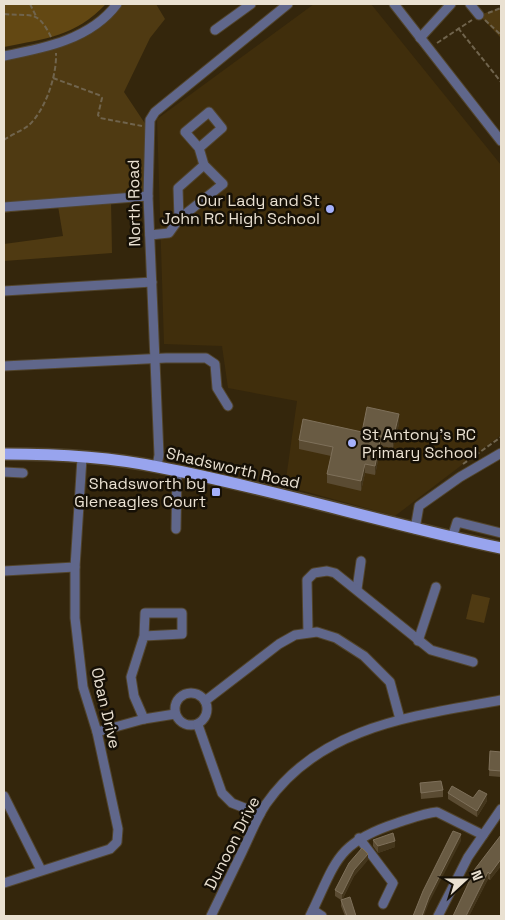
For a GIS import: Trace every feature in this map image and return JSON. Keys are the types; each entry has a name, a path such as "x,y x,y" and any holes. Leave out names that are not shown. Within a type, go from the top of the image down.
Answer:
{"main road":[{"name":"Shadsworth Road","path":"4,454 82,458 157,466 290,497 415,530 501,548"}],"street":[{"path":"4,56 73,39 107,18 117,4"},
{"path":"214,30 251,4"},
{"path":"148,128 155,112 288,4"},
{"path":"394,4 501,141"},
{"path":"420,38 451,4"},
{"path":"470,4 480,15"},
{"path":"493,132 501,126"},
{"name":"North Road","path":"148,128 148,196 159,455 157,466"},
{"path":"150,235 170,233 179,219 223,184 204,165 199,148"},
{"path":"179,219 178,188 204,165"},
{"path":"4,207 148,196"},
{"path":"4,291 152,282"},
{"path":"4,366 155,358 206,358 213,361 216,367 216,388 228,406"},
{"path":"415,530 420,506 460,477 501,452"},
{"name":"Oban Drive","path":"4,883 110,849 117,842 118,828 97,732 83,687 75,618 75,567 82,458"},
{"path":"176,529 177,471"},
{"path":"4,472 24,473"},
{"path":"452,538 457,522 501,533"},
{"path":"357,589 361,560"},
{"path":"4,571 75,567"},
{"path":"308,632 306,585 310,576 319,572 332,572 357,589 430,650 473,662"},
{"path":"418,641 436,587"},
{"path":"144,636 182,634 182,614 144,613 144,636 131,677 134,696 144,719"},
{"path":"205,701 278,644 295,635 317,632 336,638 364,656 390,682 400,719"},
{"path":"198,725 185,725 175,714 175,704 184,695 195,694 205,701"},
{"name":"Dunoon Drive","path":"211,916 260,814 290,776 309,760 340,740 400,719 501,700"},
{"path":"198,725 206,714 205,701"},
{"path":"97,732 144,719 175,714"},
{"path":"198,725 222,792 232,803 260,814"},
{"path":"4,796 42,870"},
{"path":"438,916 468,857 501,809"},
{"path":"322,916 311,913 335,864 349,846 374,830 437,812 483,835"},
{"path":"359,838 393,883 383,904"}],"path":[{"path":"30,4 36,16"},
{"path":"429,49 480,15 501,8"},
{"path":"4,14 36,16 42,19 55,44 56,60 52,78 40,110 27,126 4,140"},
{"path":"480,15 501,35"},
{"path":"458,28 501,82"},
{"path":"52,78 99,95 102,98 98,115 100,118 148,128"},
{"path":"460,477 461,466 501,437"}],"shaded area":[{"path":"4,4 106,4 94,15 71,30 47,38 4,47"},
{"path":"121,4 156,4 165,19 150,38 124,92 148,128 148,196 111,200 112,253 4,261 4,244 63,236 58,206 4,213 4,55 73,39"},
{"name":"Our Lady and St John RC High School","path":"314,4 371,4 501,165 501,435 395,516 285,486 297,401 228,388 222,346 164,344 157,119"},
{"path":"501,8 501,38 479,15"},
{"path":"472,594 490,598 484,623 466,619"}],"building":[{"path":"367,407 399,414 393,439 381,436 375,466 365,464 361,481 327,474 333,447 299,440 303,419 362,432"},
{"path":"490,751 501,752 501,771 489,770"},
{"path":"441,781 443,790 421,793 420,783"},
{"path":"452,786 473,798 479,790 487,794 477,811 448,793"},
{"path":"453,831 461,834 429,897 422,916 413,916 423,891"},
{"path":"393,833 395,841 378,846 373,840"},
{"path":"501,835 501,859 490,874 488,872 466,916 453,916 475,869"},
{"path":"362,848 368,854 354,870 342,894 335,890 349,863"},
{"path":"350,897 356,916 347,916 341,900"}],"place":[{"name":"Our Lady and St John RC High School","path":"330,209"},
{"name":"St Antony's RC Primary School","path":"352,443"},
{"name":"Shadsworth by Gleneagles Court","path":"216,492"}]}
